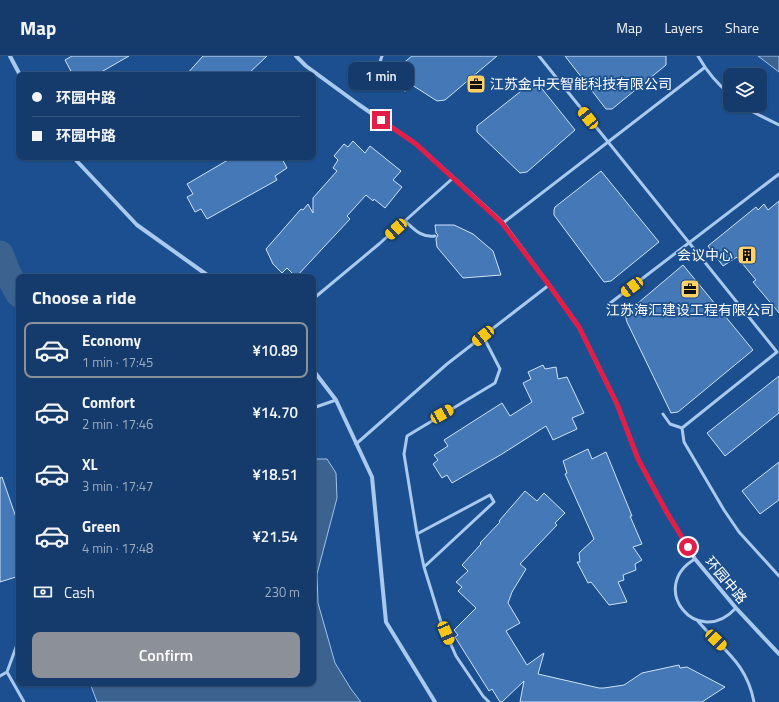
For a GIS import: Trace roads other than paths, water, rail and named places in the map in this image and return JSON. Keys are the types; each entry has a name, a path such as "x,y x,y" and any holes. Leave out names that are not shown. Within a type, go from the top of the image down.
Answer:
{"street":[{"path":"10,56 18,72"},
{"name":"环园中路","path":"296,56 314,72"},
{"name":"环园中路","path":"316,73 416,144 502,223 579,327 617,404 638,459 666,511 695,559 736,608 779,654"},
{"path":"76,160 137,225 206,274"},
{"path":"316,374 336,400 372,477 386,622 435,702"}],"lane":[{"path":"382,56 379,62 381,70 405,90"},
{"path":"540,56 777,352 682,428"},
{"path":"698,56 704,68 723,89"},
{"path":"502,223 704,68"},
{"path":"753,112 779,125"},
{"path":"609,304 779,174"},
{"path":"316,295 453,178"},
{"path":"404,221 422,236 435,236"},
{"path":"356,444 447,364 549,285"},
{"path":"483,336 500,369 495,383 408,436 404,454 416,534 424,567 441,622 456,656 483,696 490,702"},
{"path":"316,407 336,400"},
{"path":"663,414 670,424 682,428"},
{"path":"682,428 684,442 724,510 739,532 779,576"},
{"path":"416,534 490,494 494,502 424,567"},
{"path":"695,559 688,563 678,575 675,589 676,597 683,610 689,616 697,620 714,622 730,615 736,608"},
{"path":"697,620 740,665 748,681 754,702"},
{"path":"0,676 7,672 16,647"},
{"path":"7,672 24,702"}],"water":[{"path":"758,56 779,56 779,72"},
{"path":"316,459 327,459 336,473 337,498 317,574 318,603 335,663 361,702 97,702 91,686 316,686"}],"waterway":[{"path":"0,254 16,289"}],"place":[{"name":"江苏金中天智能科技有限公司","path":"476,84"},
{"name":"会议中心","path":"747,255"},
{"name":"江苏海汇建设工程有限公司","path":"690,289"}]}
